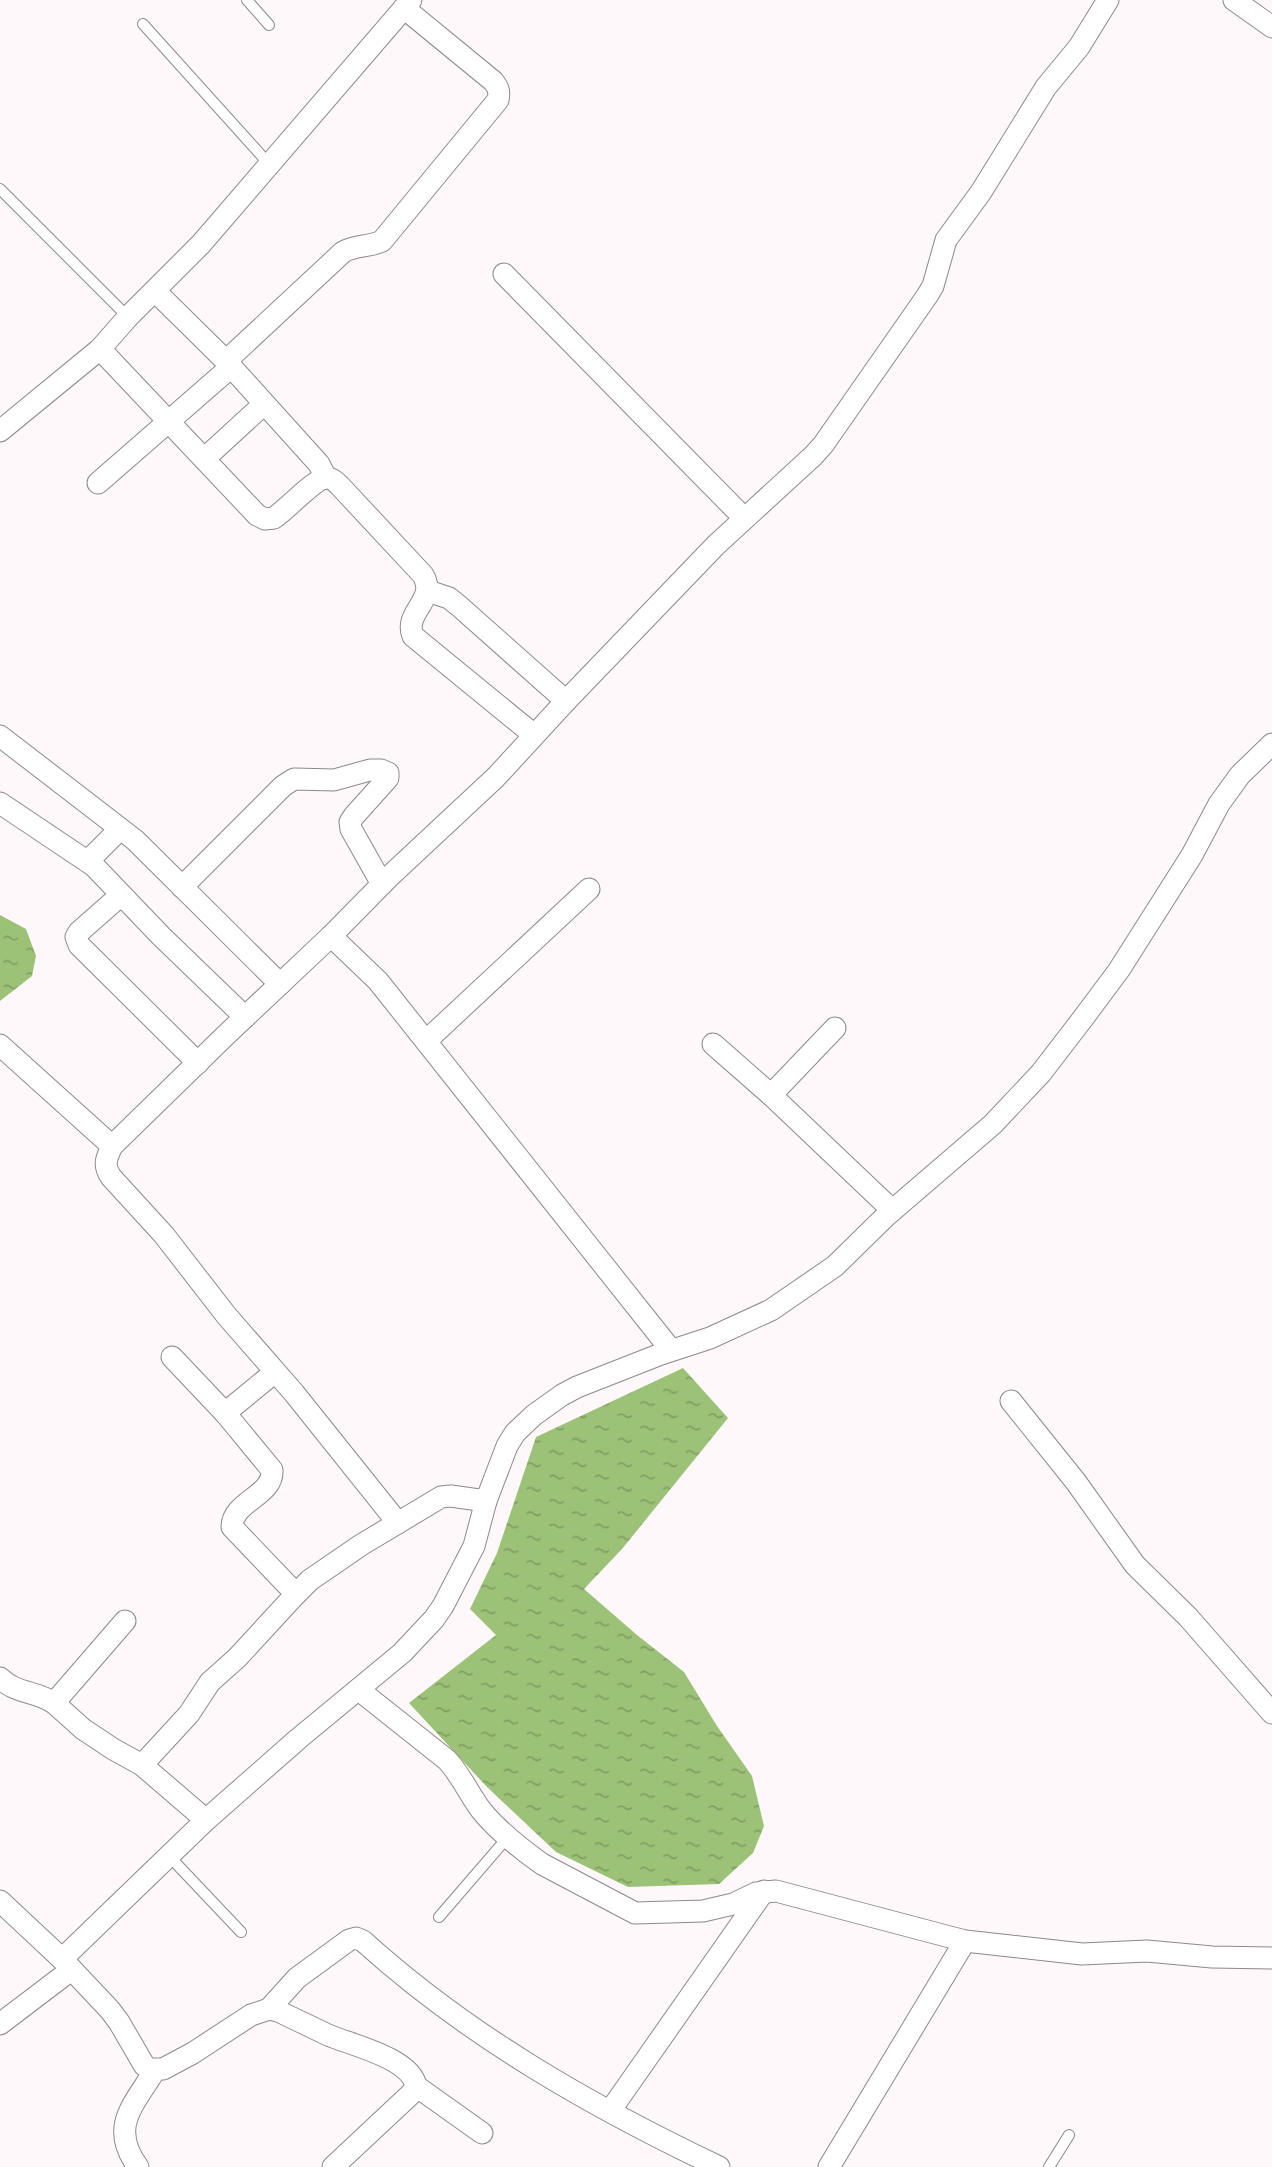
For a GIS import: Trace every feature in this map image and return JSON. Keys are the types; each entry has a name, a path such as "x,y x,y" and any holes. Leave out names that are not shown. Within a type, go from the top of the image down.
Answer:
{"street":[{"path":"398,1523 164,1236 111,1177 104,1165 112,1146 496,777 744,518 823,445 927,296 933,286 946,240 981,192 1046,88 1079,47 1108,0"},
{"path":"1234,0 1272,27"},
{"path":"0,431 100,349 201,244 408,4 493,80 500,93 498,100 382,241 351,247 343,252 169,422 98,483"},
{"path":"504,274 744,518"},
{"path":"155,290 228,364 319,464 326,478"},
{"path":"100,349 257,515 265,519 274,518 317,482 326,478 340,486 424,575 428,583 428,591 412,620 410,628 413,636 534,735"},
{"path":"204,459 264,404"},
{"path":"428,591 449,598 566,701"},
{"path":"0,736 120,829 280,984"},
{"path":"0,2024 66,1965 206,1820 290,1745 402,1653 434,1619 474,1546 486,1501 507,1446 515,1433 534,1415 577,1387 671,1350 710,1338 778,1305 835,1266 892,1210 993,1124 1041,1073 1119,970 1192,855 1219,804 1240,775 1272,744"},
{"path":"182,887 283,786 294,779 334,780 370,770 388,773 388,778 354,816 351,829 382,884"},
{"path":"0,803 88,861 160,936 245,1017"},
{"path":"88,861 120,829"},
{"path":"426,1041 589,888"},
{"path":"121,895 79,932 76,937 79,945 198,1063"},
{"path":"331,936 378,981 671,1350"},
{"path":"771,1095 835,1027"},
{"path":"713,1044 892,1210"},
{"path":"0,1045 112,1146"},
{"path":"172,1357 225,1413 272,1470 270,1484 236,1513 232,1527 296,1594"},
{"path":"225,1413 275,1372"},
{"path":"1011,1401 1076,1482 1135,1565 1188,1617 1272,1713"},
{"path":"142,1765 189,1714 210,1682 317,1576 361,1545 442,1497 486,1501"},
{"path":"54,1703 125,1622"},
{"path":"0,1678 12,1688 49,1699 83,1729 142,1765 206,1820"},
{"path":"359,1690 447,1760 479,1808 542,1864 635,1913 703,1911 733,1904 764,1891 776,1891 965,1941 1082,1954 1147,1951 1212,1957 1272,1958"},
{"path":"610,2111 764,1891"},
{"path":"0,1901 66,1965 119,2022 149,2069 163,2069 251,2015 269,2009 297,1978 349,1940 356,1938 363,1941 415,1987 491,2041 553,2080 719,2167"},
{"path":"829,2167 965,1941"},
{"path":"269,2009 390,2060 410,2073 415,2080 416,2086 412,2093 333,2167"},
{"path":"138,2167 125,2146 124,2124 155,2070"},
{"path":"416,2086 482,2133"}],"lane":[{"path":"247,0 269,25"},
{"path":"143,24 269,164"},
{"path":"0,189 128,317"},
{"path":"439,1917 509,1836"},
{"path":"169,1856 241,1932"},
{"path":"1049,2167 1069,2136"}],"water":[{"path":"0,915 26,929 36,956 32,976 0,1001"},
{"path":"683,1368 728,1418 622,1549 584,1589 684,1672 752,1776 764,1826 753,1853 719,1884 628,1887 556,1852 487,1787 409,1703 496,1635 470,1609 497,1553 536,1437"}]}
